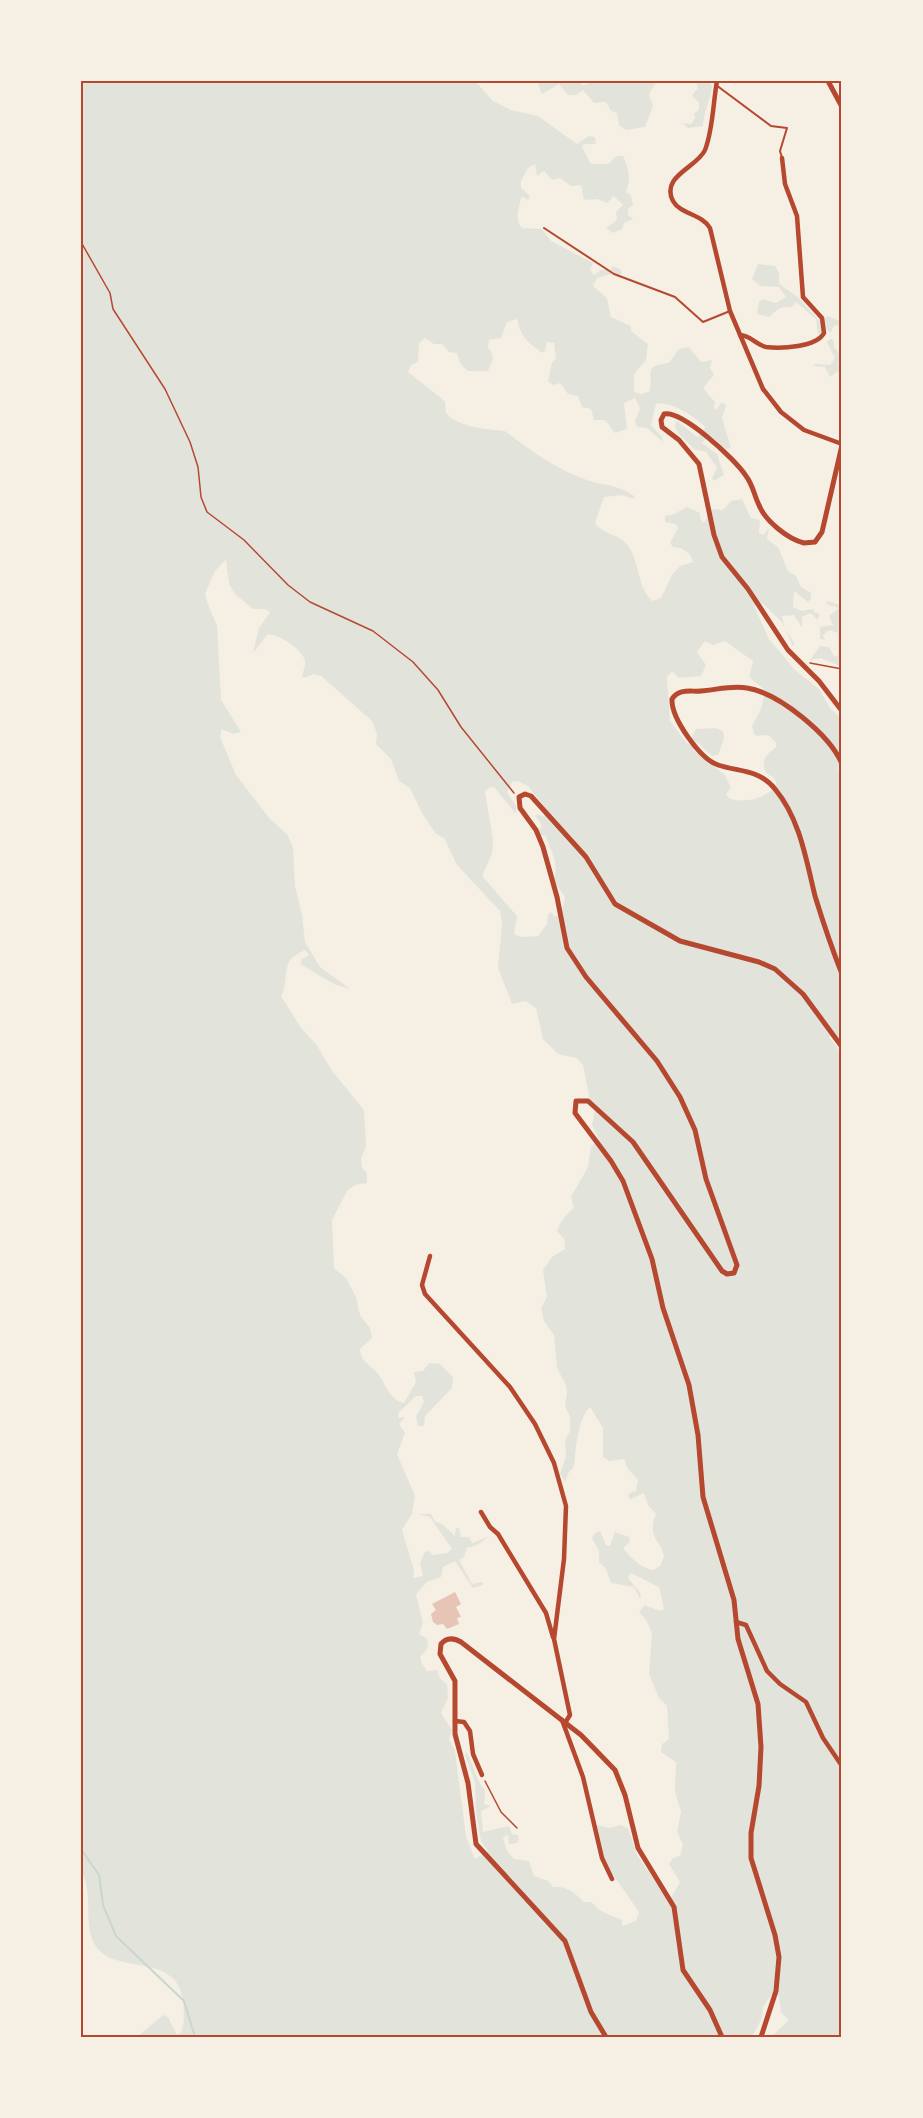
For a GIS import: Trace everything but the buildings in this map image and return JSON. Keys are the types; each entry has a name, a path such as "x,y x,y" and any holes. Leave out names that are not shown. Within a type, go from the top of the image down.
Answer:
{"street":[{"path":"828,81 842,107"},
{"path":"717,83 705,152 675,179 671,195 677,206 705,220 710,228 730,311 760,385 777,407 804,430 842,444 822,532 815,542 804,543 768,519 760,508 747,476 691,424 670,413 664,414 661,420 662,427 679,440 699,464 719,552 800,664 819,681 842,711"},
{"path":"740,335 746,335 763,346 774,347 816,341 824,333 822,318 803,297 797,216 785,184 782,158"},
{"path":"842,765 830,744 814,728 757,690 742,687 682,692 672,699 678,721 710,761 721,766 748,770 764,778 776,789 787,806 798,831 816,898 842,974"},
{"path":"761,2037 777,1986 778,1949 754,1875 750,1850 759,1786 761,1730 758,1704 738,1639 734,1600 703,1497 698,1435 689,1385 665,1316 650,1253 623,1181 575,1113 576,1101 588,1101 633,1142 722,1271 729,1275 734,1273 737,1265 706,1179 695,1130 680,1096 657,1061 586,977 567,948 557,897 543,847 536,830 520,807 519,797 528,794 538,803 582,852 606,892 621,909 680,941 759,962 775,969 802,994 842,1047"},
{"path":"430,1256 422,1283 425,1294 510,1387 535,1424 554,1463 566,1506 564,1559 554,1640"},
{"path":"481,1512 490,1527 498,1534 546,1613 570,1715 563,1721"},
{"path":"736,1622 746,1625 757,1653 772,1676 806,1702 823,1738 842,1766"},
{"path":"606,2037 591,2012 565,1941 476,1845 468,1783 456,1740 454,1681 440,1650 442,1642 450,1639 461,1642 594,1746 618,1776 638,1848 674,1907 683,1970 710,2010 722,2037"},
{"path":"455,1721 464,1722 470,1731 473,1754 482,1775"},
{"path":"563,1721 583,1777 602,1858 612,1879"}],"lane":[{"path":"717,83 771,126 787,128 780,151 782,158"},
{"path":"544,228 614,274 675,297 703,322 730,311"}],"path":[{"path":"81,242 110,293 113,309 165,389 190,442 198,467 201,497 207,512 253,548 288,585 310,602 373,631 413,662 438,690 461,727 519,797"},
{"path":"800,664 812,663 842,669"},
{"path":"482,1775 501,1812 517,1828"}],"shaded area":[{"path":"81,81 475,81 493,101 511,110 538,116 577,144 589,136 595,137 596,144 584,144 582,147 591,164 608,164 617,156 623,156 629,174 626,192 631,195 633,205 628,209 628,215 633,219 624,223 622,229 613,233 606,228 617,220 616,212 623,205 614,196 607,203 597,199 584,200 581,185 571,186 560,178 552,180 544,171 537,176 535,164 528,168 521,181 521,188 530,196 528,200 521,198 518,221 522,228 542,229 551,241 593,263 590,270 594,275 601,270 610,270 613,266 620,269 622,273 619,276 611,274 597,278 593,286 607,298 611,317 631,326 631,331 648,344 646,360 634,374 634,392 642,394 650,391 652,368 669,363 679,349 689,347 701,362 712,360 710,368 714,375 703,388 715,402 714,409 716,410 722,402 726,405 722,418 731,448 726,449 710,435 702,443 717,454 724,475 714,481 712,478 717,468 706,452 694,449 675,427 676,420 697,437 702,434 705,427 675,407 656,404 651,425 662,437 663,442 647,428 637,427 635,421 640,408 635,398 624,403 627,429 615,433 605,420 594,420 591,409 582,407 578,396 568,394 560,383 554,385 548,382 552,362 556,359 554,343 547,342 545,351 542,353 523,336 517,319 507,322 501,338 489,340 488,349 493,359 488,371 468,371 460,363 457,353 449,352 442,344 434,344 425,338 419,343 418,362 411,365 408,372 445,402 446,413 458,422 474,427 505,431 535,453 568,472 590,481 618,488 634,496 634,499 622,495 604,497 595,523 598,527 621,539 629,547 641,582 652,601 661,598 672,575 680,566 693,562 688,553 683,549 673,547 670,543 678,528 676,524 665,522 665,516 687,507 700,513 700,519 704,523 712,509 723,510 731,501 742,499 751,518 760,520 759,533 763,535 769,528 767,539 778,547 788,571 796,576 801,587 811,593 811,599 808,602 794,591 793,607 802,611 813,609 815,613 820,614 817,620 811,613 802,617 802,628 794,615 782,616 785,628 782,622 762,603 754,606 769,639 795,670 819,689 830,708 840,717 842,764 838,769 842,780 842,1039 833,1034 829,1037 842,1054 842,2037 771,2037 789,2020 781,2013 779,1996 772,1994 763,2007 762,2018 752,2037 137,2037 163,2015 168,2017 177,2035 181,2033 184,2008 178,1985 170,1976 158,1970 106,1956 97,1948 90,1930 87,1890 81,1871","holes":["226,560 229,584 235,594 253,609 265,609 270,612 259,628 253,653 267,635 283,639 295,647 303,657 305,665 302,676 304,678 314,674 321,676 372,721 377,734 376,744 391,759 399,781 410,788 422,813 436,834 444,838 457,865 500,911 502,924 498,968 512,1004 526,1001 536,1008 543,1039 558,1054 576,1058 583,1065 590,1101 595,1110 592,1125 599,1140 591,1146 588,1167 571,1197 574,1208 564,1218 557,1231 564,1239 565,1249 552,1257 543,1270 547,1297 541,1308 544,1321 554,1335 557,1368 566,1385 565,1406 570,1417 570,1431 565,1441 566,1456 560,1474 565,1482 574,1467 582,1419 590,1407 603,1428 603,1457 609,1461 624,1459 628,1469 638,1480 636,1491 629,1493 628,1497 631,1499 644,1493 648,1505 656,1514 653,1522 654,1534 664,1557 660,1566 654,1570 641,1565 623,1548 630,1542 629,1537 615,1532 610,1546 606,1545 600,1531 592,1538 599,1551 599,1562 606,1569 611,1583 634,1587 640,1599 641,1594 628,1578 631,1573 659,1587 664,1609 660,1611 645,1605 639,1612 652,1633 649,1674 659,1698 667,1706 669,1739 662,1744 661,1752 676,1762 675,1792 681,1812 677,1832 683,1844 680,1856 673,1858 669,1864 680,1882 669,1901 637,1855 628,1828 620,1825 610,1828 596,1825 605,1863 639,1912 636,1921 622,1926 622,1920 601,1911 591,1902 584,1902 570,1890 553,1887 548,1881 534,1876 529,1861 514,1859 507,1851 503,1838 508,1834 509,1844 517,1843 519,1839 518,1835 512,1834 509,1826 483,1832 481,1811 491,1806 484,1804 485,1790 466,1752 465,1755 475,1782 476,1812 481,1841 488,1851 475,1859 466,1836 455,1751 449,1739 452,1730 441,1713 448,1698 447,1685 439,1677 438,1670 427,1671 421,1661 421,1656 428,1646 427,1639 419,1634 423,1623 416,1594 427,1582 441,1577 443,1567 455,1561 473,1588 483,1585 483,1582 472,1584 459,1560 464,1557 467,1548 477,1545 490,1536 472,1543 469,1537 461,1537 459,1528 456,1528 455,1536 442,1524 435,1522 431,1514 418,1514 430,1517 452,1549 447,1553 432,1555 429,1551 425,1552 420,1563 423,1576 413,1578 414,1570 402,1530 412,1514 415,1496 397,1454 405,1433 399,1424 405,1417 399,1418 398,1413 416,1396 422,1396 424,1402 416,1416 418,1426 424,1426 425,1416 452,1388 453,1377 440,1364 429,1363 423,1371 414,1372 416,1382 404,1403 395,1398 376,1371 362,1358 360,1349 372,1338 370,1328 360,1315 356,1297 346,1278 334,1268 332,1220 347,1191 355,1185 367,1183 367,1173 362,1168 361,1159 366,1146 364,1110 333,1072 281,996 289,962 305,950 309,955 302,959 300,964 334,984 350,989 320,967 305,942 302,914 295,886 293,847 287,834 270,819 236,775 220,737 222,729 233,734 241,732 221,700 217,625 205,594 215,571","705,641 713,645 725,641 753,661 749,677 765,690 761,709 752,726 754,734 768,735 776,743 776,747 765,757 764,764 766,773 774,778 777,784 756,799 730,799 726,794 731,788 725,775 693,750 697,742 712,756 718,755 724,739 723,731 715,728 696,729 688,745 670,721 667,677 672,671 679,678 701,676 706,665 697,652","518,781 528,786 547,810 543,817 538,814 535,816 542,825 537,834 546,836 556,868 553,880 565,897 561,916 554,916 552,912 548,914 547,924 538,936 521,937 514,934 517,916 482,876 492,854 493,839 485,792 488,788 494,787 516,814 516,806 507,792 512,782"]},
{"path":"537,81 580,81 582,86 594,81 657,81 649,94 653,106 645,127 626,130 619,125 617,113 611,111 606,102 594,103 583,90 576,95 568,95 559,84 542,94"},
{"path":"696,81 709,81 712,86 703,126 688,128 683,123 691,124 695,118 694,114 699,109 699,103 692,95 698,88"},
{"path":"758,264 775,266 779,273 779,284 798,297 820,322 828,316 842,322 842,326 835,325 830,333 823,325 821,335 818,334 816,319 796,302 792,307 777,310 770,317 757,314 759,302 763,299 776,303 786,297 779,287 760,286 752,279"},
{"path":"830,339 834,340 834,347 842,356 842,380 838,371 830,377 825,367 814,366 815,364 830,365 835,358 827,342"},
{"path":"828,601 842,606 842,667 821,658 810,660 820,646 829,647 834,656 838,656 838,633 829,630 823,635 825,640 820,639 820,627 833,625 829,616 839,608 826,604"},
{"path":"786,630 795,644 793,646"}],"waterway":[{"path":"81,1849 99,1875 103,1905 116,1936 184,2001 195,2037"}]}
